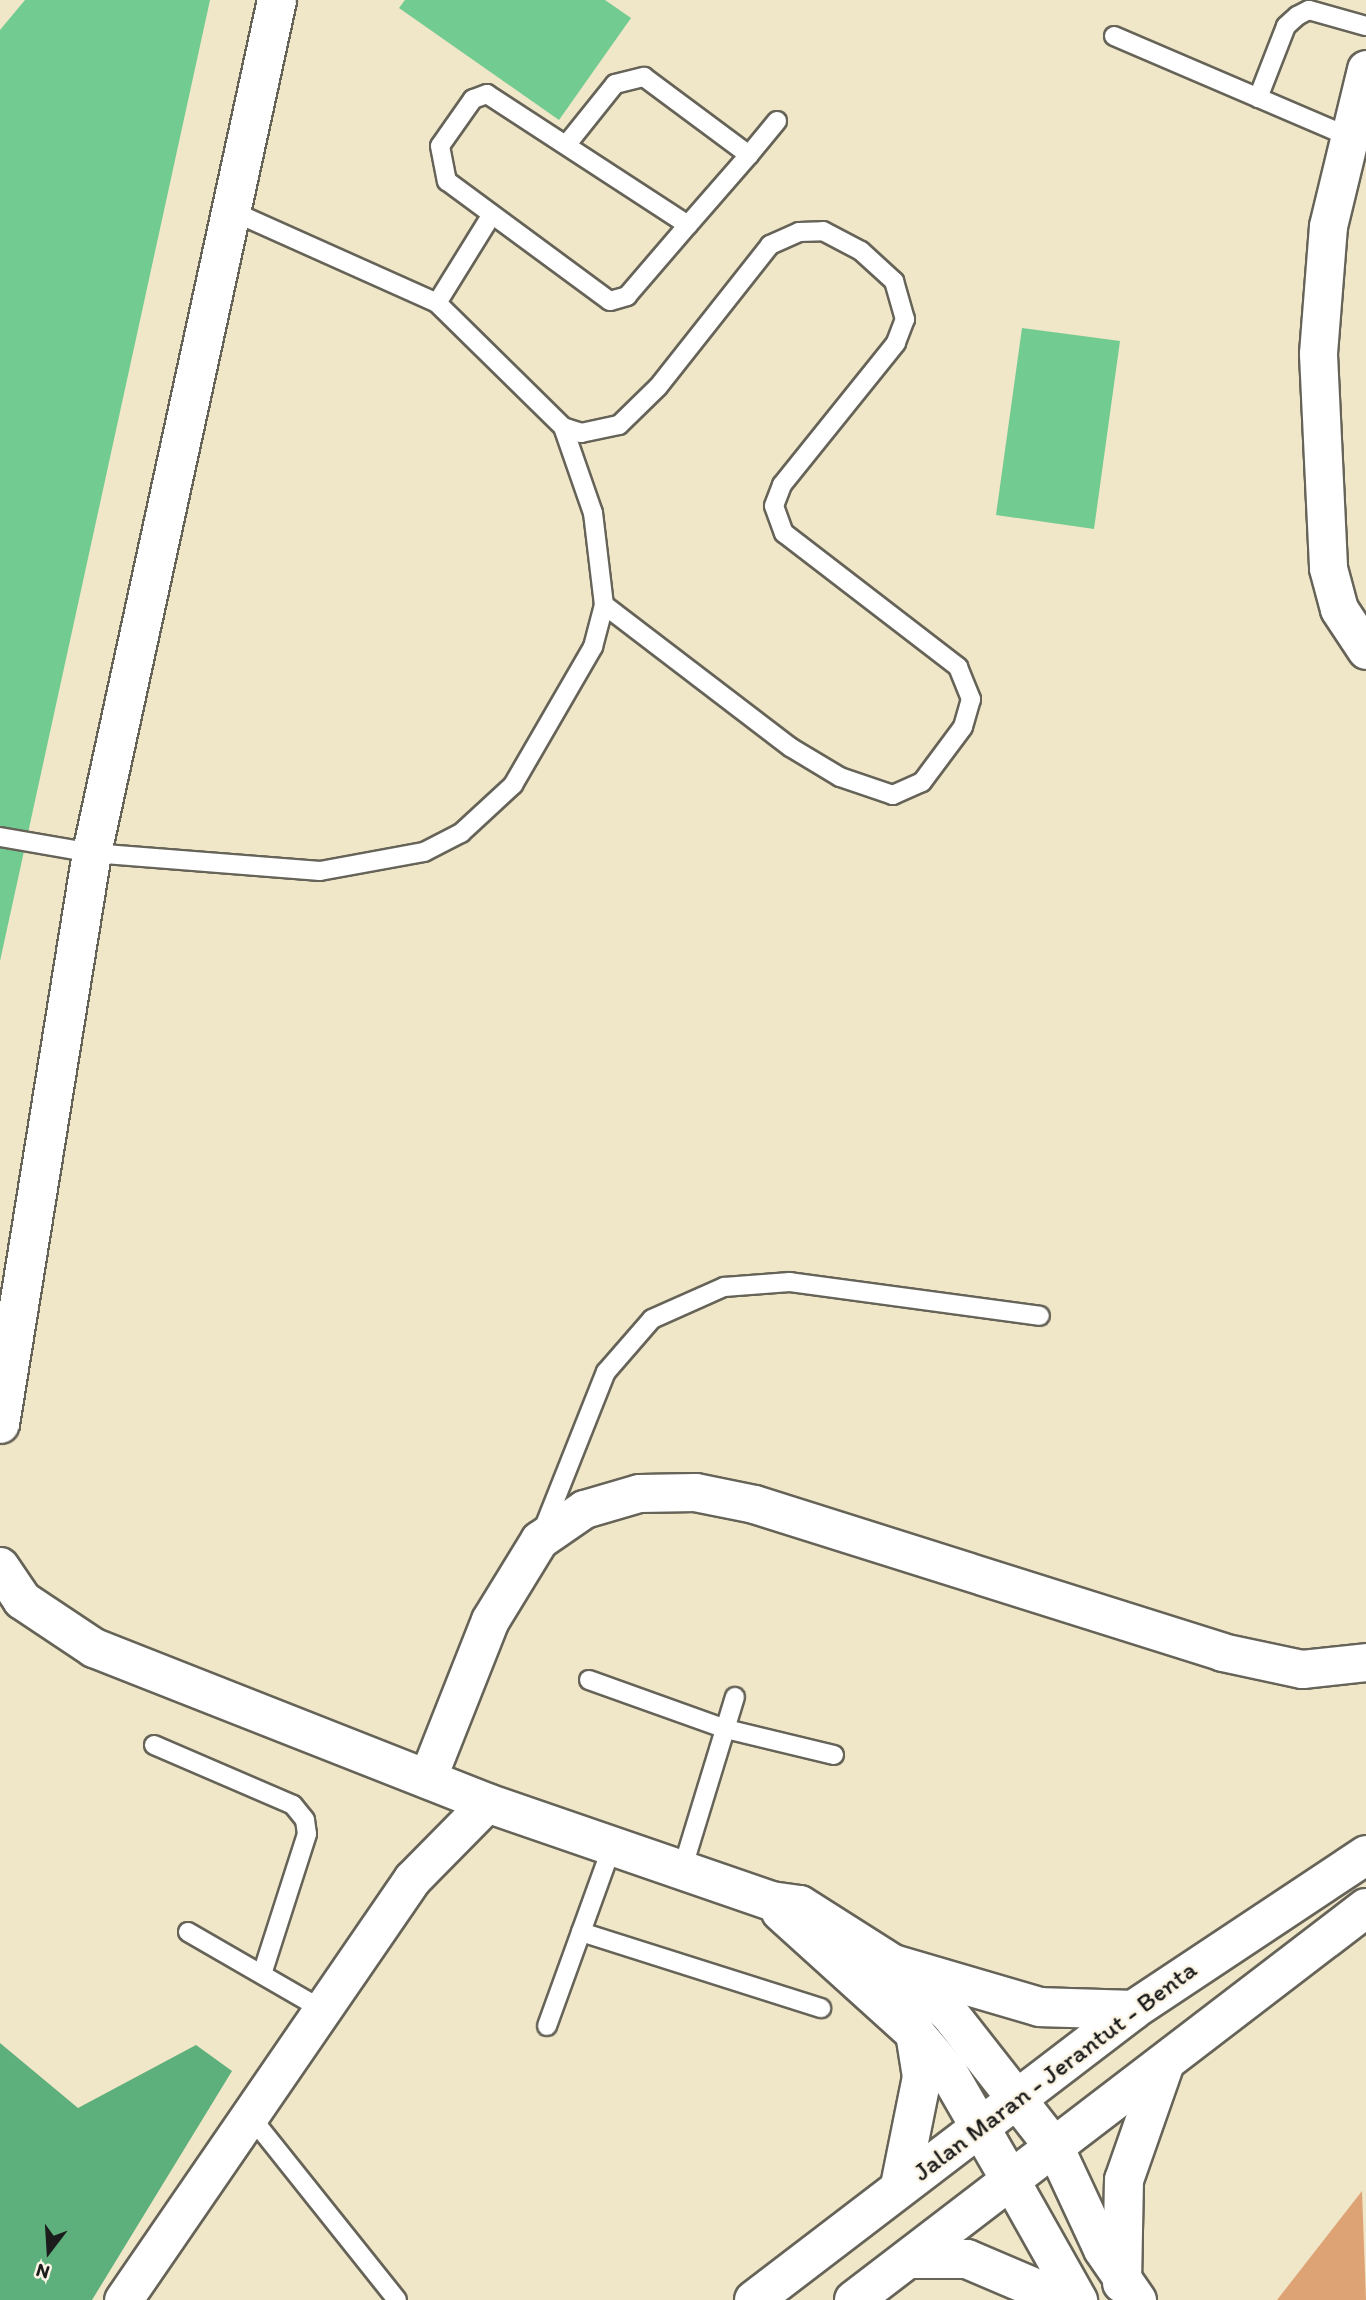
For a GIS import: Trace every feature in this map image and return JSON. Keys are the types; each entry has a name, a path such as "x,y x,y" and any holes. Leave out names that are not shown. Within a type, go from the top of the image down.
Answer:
{"street":[{"path":"0,1424 92,853 236,213 277,0"},
{"path":"1366,69 1347,136 1322,278 1319,453 1328,568 1339,609 1366,650"},
{"path":"427,1779 490,1620 539,1540 584,1509 639,1493 695,1492 754,1504 1222,1652 1302,1669 1366,1662"},
{"path":"0,1567 11,1597 94,1648 487,1803 771,1901 800,1905 894,1964 949,2013 1055,2148 1130,2292"},
{"path":"123,2300 325,2011 412,1879 487,1803"},
{"name":"Jalan Maran - Jerantut - Benta","path":"754,2300 1016,2096 1133,2010 1366,1855"},
{"path":"771,1901 915,2033 982,2123 1011,2181 1078,2300"},
{"path":"854,2300 1366,1908"},
{"path":"894,1964 1040,2007 1133,2010"},
{"path":"900,2186 922,2077 915,2033"},
{"path":"1130,2292 1124,2180 1166,2061"},
{"path":"909,2259 967,2259 1063,2300"}],"lane":[{"path":"1258,98 1286,26 1297,16 1309,10 1366,26"},
{"path":"1114,36 1347,136"},
{"path":"567,144 615,84 644,78 749,155"},
{"path":"688,225 487,94 473,99 440,146 439,161 447,181 610,301 626,296 688,225 749,155 777,121"},
{"path":"236,213 437,303 563,427 581,433 620,425 659,387 770,245 799,232 823,231 861,251 894,281 905,319 896,342 782,485 776,522 958,667 971,699 964,727 922,782 893,795 865,790 790,747 604,605"},
{"path":"437,303 491,216"},
{"path":"0,837 92,853 320,871 424,852 461,833 513,785 593,647 604,605 593,513 563,427"},
{"path":"539,1540 606,1372 652,1319 724,1287 790,1282 1040,1316"},
{"path":"589,1680 726,1728 834,1755"},
{"path":"682,1870 735,1697"},
{"path":"154,1745 277,1797 305,1820 307,1834 262,1974"},
{"path":"547,2026 612,1846"},
{"path":"188,1932 325,2011"},
{"path":"581,1932 821,2008"},
{"path":"251,2117 397,2300"}],"green space":[{"path":"25,0 210,0 0,961 0,30"},
{"path":"405,0 605,0 631,18 559,120 399,8"},
{"path":"1022,328 1120,341 1094,529 996,515"},
{"path":"0,2043 78,2108 196,2045 232,2071 92,2300 0,2300"}],"building":[{"path":"1362,2191 1366,2300 1277,2300"}]}
